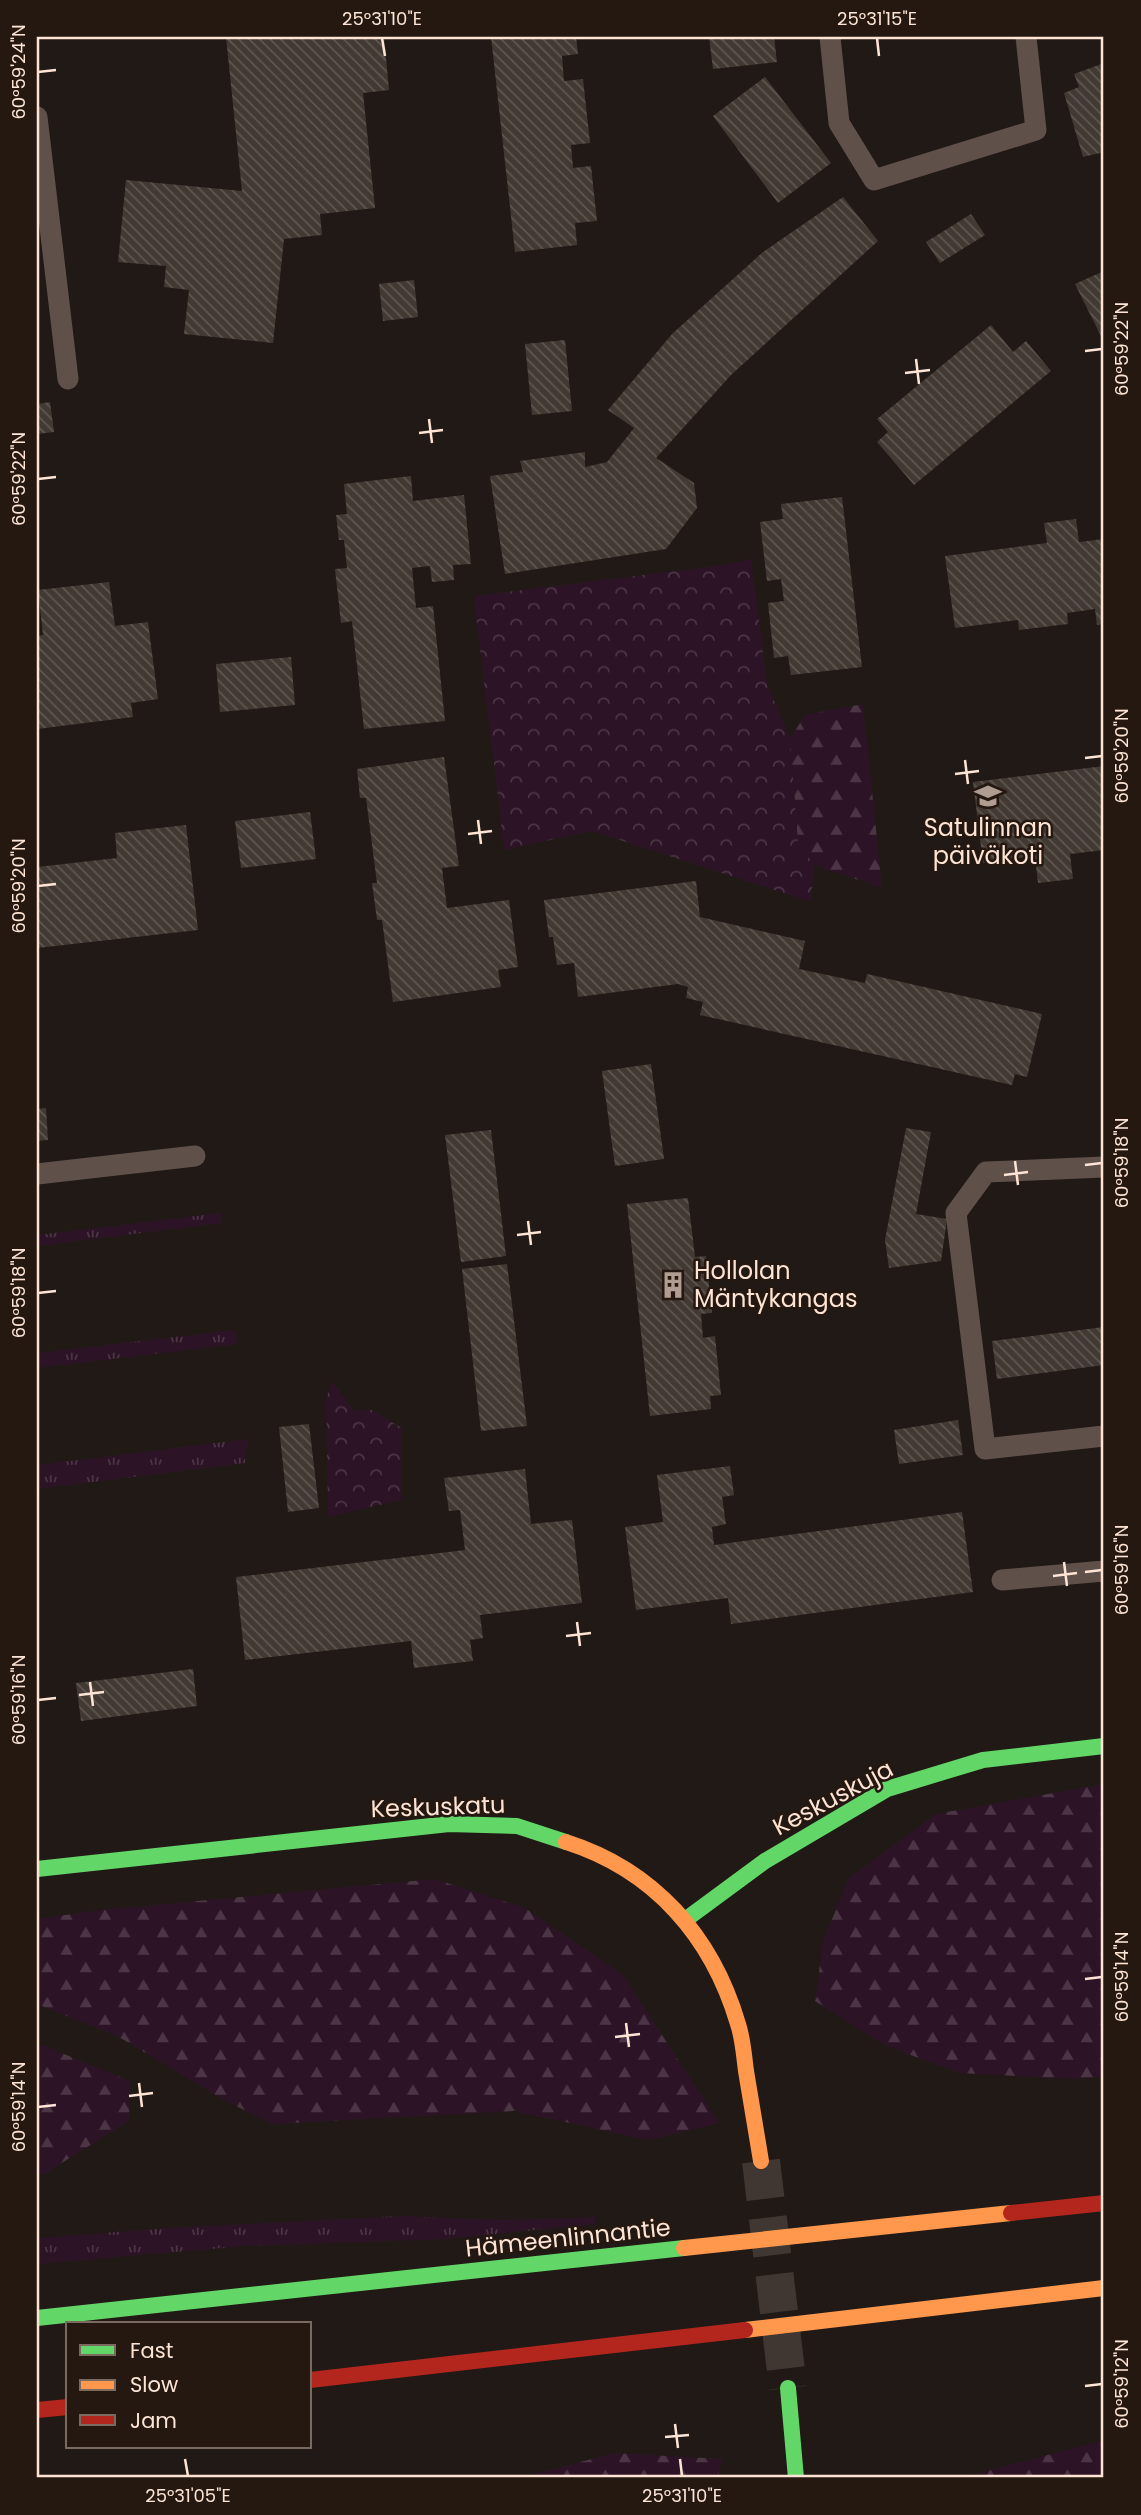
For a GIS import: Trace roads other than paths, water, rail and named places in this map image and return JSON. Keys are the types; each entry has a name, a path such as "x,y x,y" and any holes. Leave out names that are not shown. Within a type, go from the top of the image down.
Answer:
{"main road":[{"name":"Keskuskuja","path":"685,1920 765,1861 887,1789 983,1760 1104,1746"},
{"name":"Keskuskatu","path":"37,1869 437,1825 517,1826 583,1847 641,1877 685,1920 716,1966 739,2025 761,2161"},
{"name":"Hämeenlinnantie","path":"37,2318 1104,2203"},
{"path":"312,2380 1104,2288"},
{"path":"788,2388 796,2478"},
{"path":"37,2410 66,2407"}],"lane":[{"path":"830,37 839,123 874,180 1036,130 1026,37"},
{"path":"37,117 45,255 68,379"},
{"path":"37,1174 195,1156"},
{"path":"1104,1167 986,1172 956,1213 985,1449 1104,1436"},
{"path":"1002,1580 1104,1571"}],"tunnel":[{"path":"761,2161 788,2388"}],"place":[{"name":"Satulinnan päiväkoti","path":"988,796"},
{"name":"Hollolan Mäntykangas","path":"673,1285"}]}
